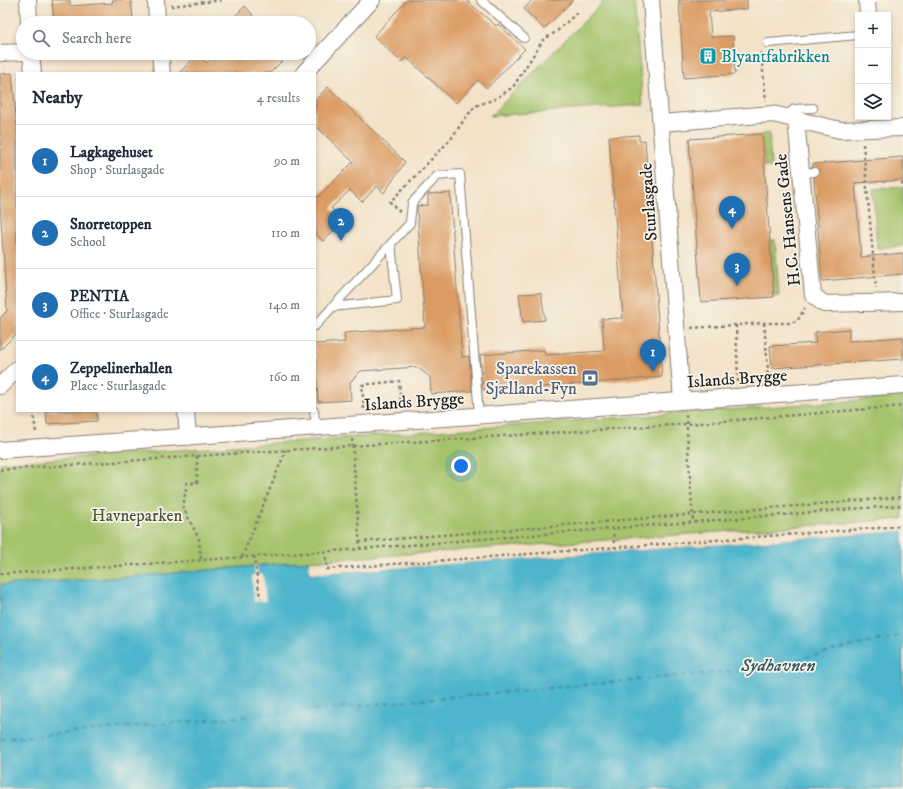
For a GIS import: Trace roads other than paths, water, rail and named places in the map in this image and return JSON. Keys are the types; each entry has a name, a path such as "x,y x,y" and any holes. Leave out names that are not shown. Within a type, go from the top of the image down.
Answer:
{"street":[{"path":"28,0 29,16"},
{"path":"305,72 372,0"},
{"name":"Sturlasgade","path":"651,0 683,406"},
{"path":"867,0 868,12"},
{"path":"0,53 16,52"},
{"path":"32,60 33,72"},
{"path":"161,60 162,72"},
{"path":"660,123 773,114 840,130 862,130 878,123 903,128"},
{"name":"H.C. Hansens Gade","path":"790,119 807,173 813,295 824,304 903,302"},
{"path":"0,386 16,369"},
{"name":"Islands Brygge","path":"0,450 479,416 683,406 767,394 903,385"},
{"path":"186,412 188,437"}],"lane":[{"path":"480,0 524,38"},
{"path":"768,43 855,35"},
{"path":"790,119 794,109 813,108"},
{"path":"316,325 410,223 412,203 437,176 460,174 479,416"},
{"path":"332,307 396,300 391,244"},
{"path":"314,412 316,428"}],"water":[{"name":"Sydhavnen","path":"903,531 903,789 0,789 0,585 141,576 309,561 310,574"}],"place":[{"name":"Blyantfabrikken","path":"708,56"},
{"name":"Zeppelinerhallen","path":"732,229"},
{"name":"Snorretoppen","path":"341,241"},
{"name":"PENTIA","path":"737,286"},
{"name":"Lagkagehuset","path":"653,372"},
{"name":"Sparekassen Sjælland-Fyn","path":"590,378"}],"park label":[{"name":"Havneparken","path":"137,515"}]}
